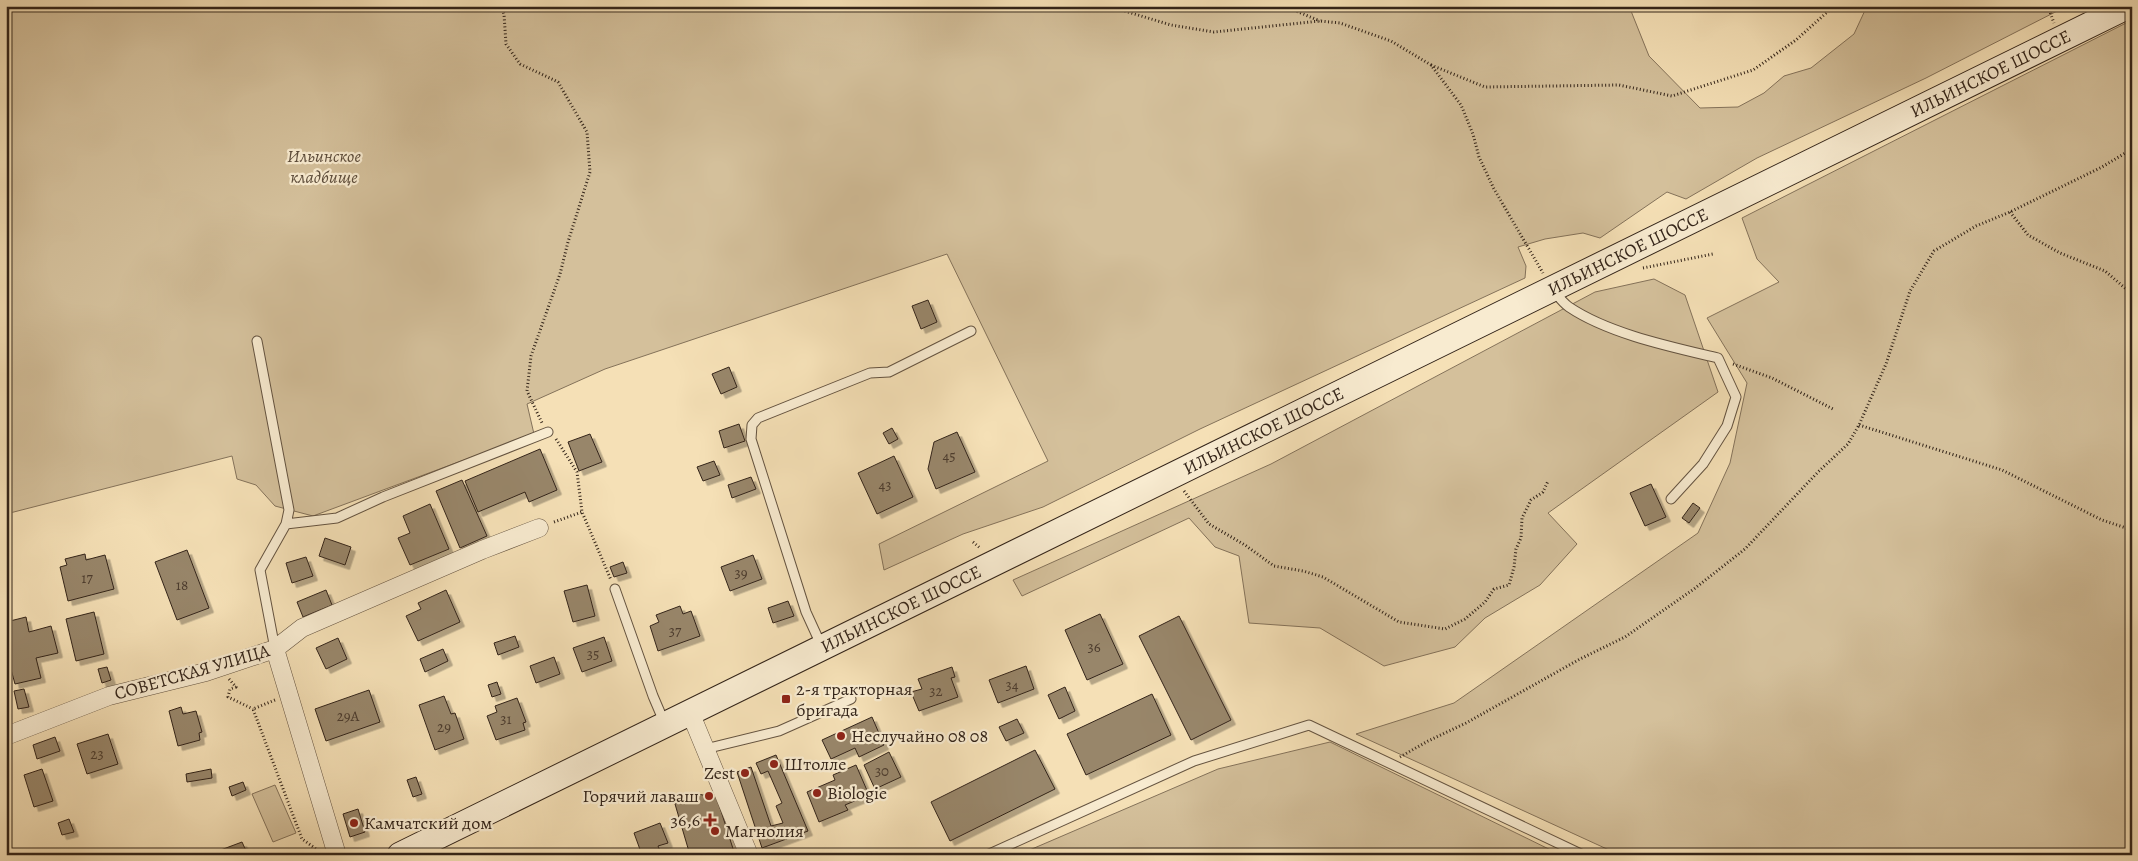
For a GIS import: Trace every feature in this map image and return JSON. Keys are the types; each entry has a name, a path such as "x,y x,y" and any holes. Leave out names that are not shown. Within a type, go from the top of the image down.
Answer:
{"main road":[{"name":"ИЛЬИНСКОЕ ШОССЕ","path":"400,855 2128,6"}],"street":[{"name":"СОВЕТСКАЯ УЛИЦА","path":"6,736 110,696 219,667 275,649 302,628 482,550 539,528"},
{"path":"275,649 337,855"},
{"path":"690,712 749,855"}],"lane":[{"path":"1552,289 1568,306 1598,323 1669,346 1718,358 1736,398 1727,426 1703,464 1671,499"},
{"path":"822,647 809,621 751,439 752,425 758,418 870,373 889,372 971,331"},
{"path":"257,341 289,510 286,524 260,570 275,649"},
{"path":"286,524 337,518 383,497 548,432"},
{"path":"615,589 653,696 666,724"},
{"path":"705,749 779,731 851,699"},
{"path":"986,855 1194,761 1309,725 1391,762 1583,855"}],"path":[{"path":"501,6 504,14 506,44 520,64 558,82 587,132 590,172 560,274 531,356 528,391 534,409 548,432 558,441 577,472 582,512 615,589"},
{"path":"1108,6 1171,25 1214,32 1320,21 1340,23 1391,40 1431,65 1484,87 1619,86 1672,96 1753,70 1796,40 1834,6"},
{"path":"1284,6 1320,21"},
{"path":"2051,6 2050,12 2054,23"},
{"path":"1431,65 1461,105 1473,134 1479,157 1494,189 1552,289"},
{"path":"1391,762 1625,636 1694,589 1745,550 1818,472 1848,444 1886,364 1910,291 1934,251 1976,226 2010,212 2102,167 2132,149"},
{"path":"2010,212 2028,235 2060,252 2105,271 2132,294"},
{"path":"1642,268 1713,254"},
{"path":"1718,358 1772,378 1833,409"},
{"path":"1858,426 2002,470 2102,520 2132,530"},
{"path":"1168,478 1179,485 1197,506 1208,524 1245,545 1274,566 1323,577 1399,622 1445,629 1465,619 1485,602 1494,589 1508,585 1514,567 1516,549 1521,538 1522,518 1531,500 1543,492 1548,481"},
{"path":"539,528 582,512"},
{"path":"219,667 236,687 230,689 228,697 253,709 302,839 324,855"},
{"path":"253,709 289,695"}],"green space":[{"name":"Ильинское кладбище","path":"6,6 1629,6 1649,56 1700,108 1738,107 1764,93 1784,76 1811,68 1854,34 1867,6 2067,6 1926,78 1757,158 1686,199 1667,192 1600,238 1583,233 1545,239 1518,247 1526,266 1525,278 1200,429 1043,507 963,534 884,570 879,544 1048,461 947,254 605,369 527,404 534,434 313,516 275,506 256,485 237,479 232,456 6,514"},
{"path":"2132,20 2132,855 1620,855 1356,734 1454,703 1698,533 1730,463 1747,383 1707,318 1779,282 1757,259 1742,218"},
{"path":"1654,279 1685,295 1718,392 1548,513 1577,544 1540,585 1485,618 1455,647 1384,666 1320,628 1249,623 1239,556 1215,547 1189,518 1022,596 1013,580 1271,464 1595,292"},
{"path":"1330,742 1561,855 1018,855 1218,769"},
{"path":"275,785 296,833 273,842 252,794"}],"building":[{"path":"928,300 937,322 921,329 912,306"},
{"path":"729,367 737,387 721,394 712,374"},
{"path":"739,424 745,441 724,448 719,431"},
{"path":"892,428 898,439 889,444 883,433"},
{"path":"957,432 975,472 936,489 928,469 934,442"},
{"path":"590,434 602,462 579,471 568,442"},
{"path":"540,449 557,490 529,502 525,492 478,512 465,481"},
{"path":"894,456 913,497 877,514 858,473"},
{"path":"714,461 720,475 703,481 697,467"},
{"path":"751,477 756,489 732,498 728,485"},
{"path":"462,480 487,536 460,548 436,491"},
{"path":"1651,484 1666,517 1645,526 1630,493"},
{"path":"1693,503 1700,508 1689,523 1682,518"},
{"path":"430,504 449,549 410,565 398,538 410,533 403,516"},
{"path":"325,538 351,547 345,565 319,556"},
{"path":"187,550 209,608 177,620 155,562"},
{"path":"85,554 86,560 105,555 114,589 68,601 60,567 67,565 65,559"},
{"path":"753,555 762,579 730,591 721,567"},
{"path":"306,557 313,576 292,583 286,563"},
{"path":"623,562 627,573 614,577 610,567"},
{"path":"587,585 595,616 573,622 564,591"},
{"path":"326,590 332,605 303,617 297,602"},
{"path":"446,590 460,622 418,641 406,616 421,609 418,603"},
{"path":"788,601 794,616 773,623 768,608"},
{"path":"680,606 683,614 691,611 700,636 658,651 650,626 659,622 656,615"},
{"path":"94,612 104,654 76,661 66,619"},
{"path":"1100,614 1123,664 1087,680 1065,630"},
{"path":"1179,616 1231,720 1191,740 1139,636"},
{"path":"26,617 29,632 51,626 58,653 36,658 41,678 15,684 6,651 6,622"},
{"path":"515,636 519,647 498,655 494,643"},
{"path":"604,637 612,661 582,672 573,648"},
{"path":"338,638 347,659 326,669 316,648"},
{"path":"443,649 448,661 425,672 420,659"},
{"path":"554,657 560,674 536,683 530,666"},
{"path":"1026,666 1034,689 998,703 989,680"},
{"path":"107,667 111,680 102,683 98,669"},
{"path":"952,667 955,677 951,678 958,697 919,711 911,692 922,689 918,679"},
{"path":"497,682 501,694 492,697 488,685"},
{"path":"1065,687 1075,711 1059,719 1048,695"},
{"path":"24,689 29,707 18,709 14,691"},
{"path":"369,690 380,722 326,741 315,709"},
{"path":"1152,694 1171,735 1086,775 1067,734"},
{"path":"444,696 451,714 455,713 464,739 435,750 419,705"},
{"path":"517,698 526,722 523,723 525,730 496,740 487,716 497,712 495,706"},
{"path":"181,707 183,714 196,711 202,732 199,733 200,740 178,746 169,711"},
{"path":"872,717 884,745 859,757 855,748 831,759 822,740"},
{"path":"1017,719 1024,733 1006,741 999,727"},
{"path":"108,734 118,764 87,774 77,744"},
{"path":"55,737 60,751 37,759 33,745"},
{"path":"1035,750 1055,789 950,841 931,802"},
{"path":"889,752 901,777 875,789 864,765"},
{"path":"776,755 808,831 762,848 737,772 751,767 771,826 783,823 776,806 782,803 768,771 761,774 756,763"},
{"path":"856,765 869,795 845,805 848,810 819,822 807,792 835,780 833,775"},
{"path":"42,769 53,801 34,807 24,775"},
{"path":"211,769 212,778 187,782 186,774"},
{"path":"416,777 422,794 413,797 407,780"},
{"path":"243,782 246,790 232,796 229,787"},
{"path":"715,792 735,855 690,855 675,804 686,800 693,793 703,795"},
{"name":"Камчатский дом","path":"358,809 365,832 350,837 343,814"},
{"path":"69,819 74,832 62,835 58,823"},
{"path":"660,823 668,843 658,846 661,853 642,855 634,833"},
{"path":"242,842 248,855 210,854"}],"place":[{"name":"2-я тракторная бригада","path":"786,699"},
{"name":"Неслучайно 08 08","path":"841,736"},
{"name":"Штолле","path":"774,764"},
{"name":"Zest","path":"745,773"},
{"name":"Biologie","path":"817,793"},
{"name":"Горячий лаваш","path":"709,796"},
{"name":"36,6","path":"710,820"},
{"name":"Камчатский дом","path":"354,823"},
{"name":"Магнолия","path":"715,831"}]}
